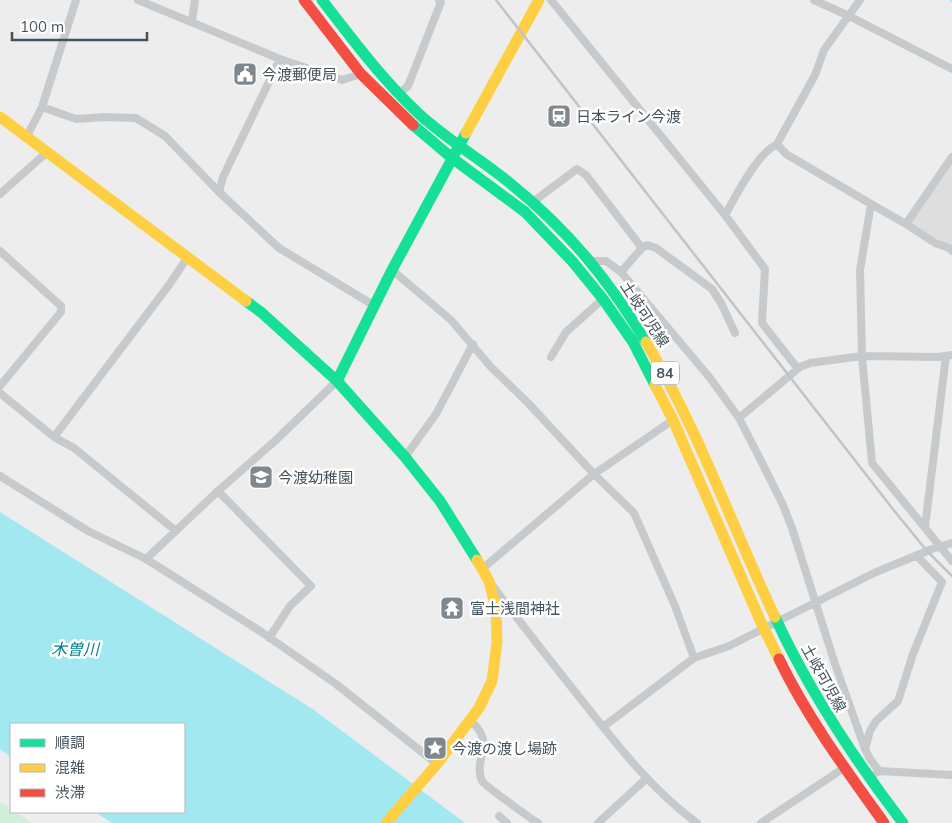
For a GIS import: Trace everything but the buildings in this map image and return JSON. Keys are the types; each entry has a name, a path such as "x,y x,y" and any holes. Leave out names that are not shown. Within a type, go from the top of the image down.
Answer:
{"main road":[{"name":"土岐可児線","path":"304,0 360,74 404,118 452,158 525,212 572,261 603,299 633,342 673,420 763,628 793,688 844,768 884,823"},
{"name":"土岐可児線","path":"322,0 377,70 399,94 437,130 518,189 591,261 636,326 664,372 700,446 777,622 806,680 868,778 903,823"},
{"path":"337,381 392,270 540,0"},
{"path":"0,117 262,313 337,381 405,456 440,501 489,581 496,609 497,643 492,681 479,708 437,764 386,823"}],"street":[{"path":"26,138 42,107 76,0"},
{"path":"138,0 280,59 342,80 360,74"},
{"path":"192,21 195,0"},
{"path":"399,94 408,86 441,2 439,0"},
{"path":"551,0 725,215 765,269 762,323 798,369"},
{"path":"814,0 952,69"},
{"path":"725,215 759,160 769,148 777,144 815,75 824,50 860,0"},
{"path":"219,192 227,169 280,59"},
{"path":"42,107 76,119 105,117 136,118 165,136 219,192 279,248 374,306"},
{"path":"777,144 786,154 935,243 952,251"},
{"path":"0,194 46,153"},
{"path":"906,224 952,157"},
{"path":"534,204 538,198 577,169 586,175 642,248"},
{"path":"871,204 860,270 862,356 872,463 952,561"},
{"path":"622,272 642,248 647,245 656,248 712,289 721,303 735,334"},
{"path":"0,251 61,306 62,312 0,386"},
{"path":"54,437 169,285 187,258"},
{"path":"591,261 606,261 622,272 710,378 739,418 783,505 865,749 880,772"},
{"path":"392,270 452,320 474,344 490,366 634,513 675,606 694,658"},
{"path":"551,357 566,332 603,299"},
{"path":"405,456 436,414 474,344"},
{"path":"739,418 798,369 810,363 862,356 949,355 924,528"},
{"path":"146,559 218,491 276,440 337,381"},
{"path":"0,393 54,437 74,448 176,531"},
{"path":"482,569 594,474 673,420"},
{"path":"0,476 88,531 146,559 269,638 336,684 437,764"},
{"path":"218,491 311,586 290,606 269,638"},
{"path":"603,727 694,658 729,646 874,573 952,542"},
{"path":"865,749 870,731 876,721 898,701 913,654 942,582 917,556"},
{"path":"489,581 603,727 647,778 679,810 696,823"},
{"path":"470,720 476,725 483,737 485,746 480,772 483,783 538,823"},
{"path":"761,823 844,768"},
{"path":"868,778 880,772 952,775"},
{"path":"598,823 647,778"},
{"path":"499,816 507,823"}],"shaded area":[{"path":"952,157 952,251 906,224"}],"green space":[{"path":"0,802 10,808 10,813 17,813 32,823 0,823"}],"water":[{"name":"木曽川","path":"0,512 314,710 465,823 112,823 97,813 185,813 185,723 10,723 10,756 0,749"}],"railway":[{"path":"496,0 896,513 927,551 952,576"}],"traffic: fast":[{"path":"322,0 380,73 418,113 511,184 569,238 617,297 646,342"},
{"path":"413,125 452,158 525,212 572,261 603,299 633,342 655,385"},
{"path":"337,381 392,270 466,133"},
{"path":"246,301 262,313 337,381 405,457 440,501 477,560"},
{"path":"775,617 802,671 833,724 903,823"}],"traffic: slow":[{"path":"466,133 539,0"},
{"path":"0,117 246,301"},
{"path":"646,342 665,375 698,443 775,617"},
{"path":"655,385 673,420 763,627 779,659"},
{"path":"386,823 437,764 479,708 492,681 497,643 496,609 489,581 477,560"}],"traffic: jam":[{"path":"304,0 361,74 413,125"},
{"path":"779,659 802,702 841,763 884,823"}],"place":[{"name":"今渡郵便局","path":"245,74"},
{"name":"日本ライン今渡","path":"559,116"},
{"name":"今渡幼稚園","path":"261,477"},
{"name":"富士浅間神社","path":"452,608"},
{"name":"今渡の渡し場跡","path":"435,748"}]}
